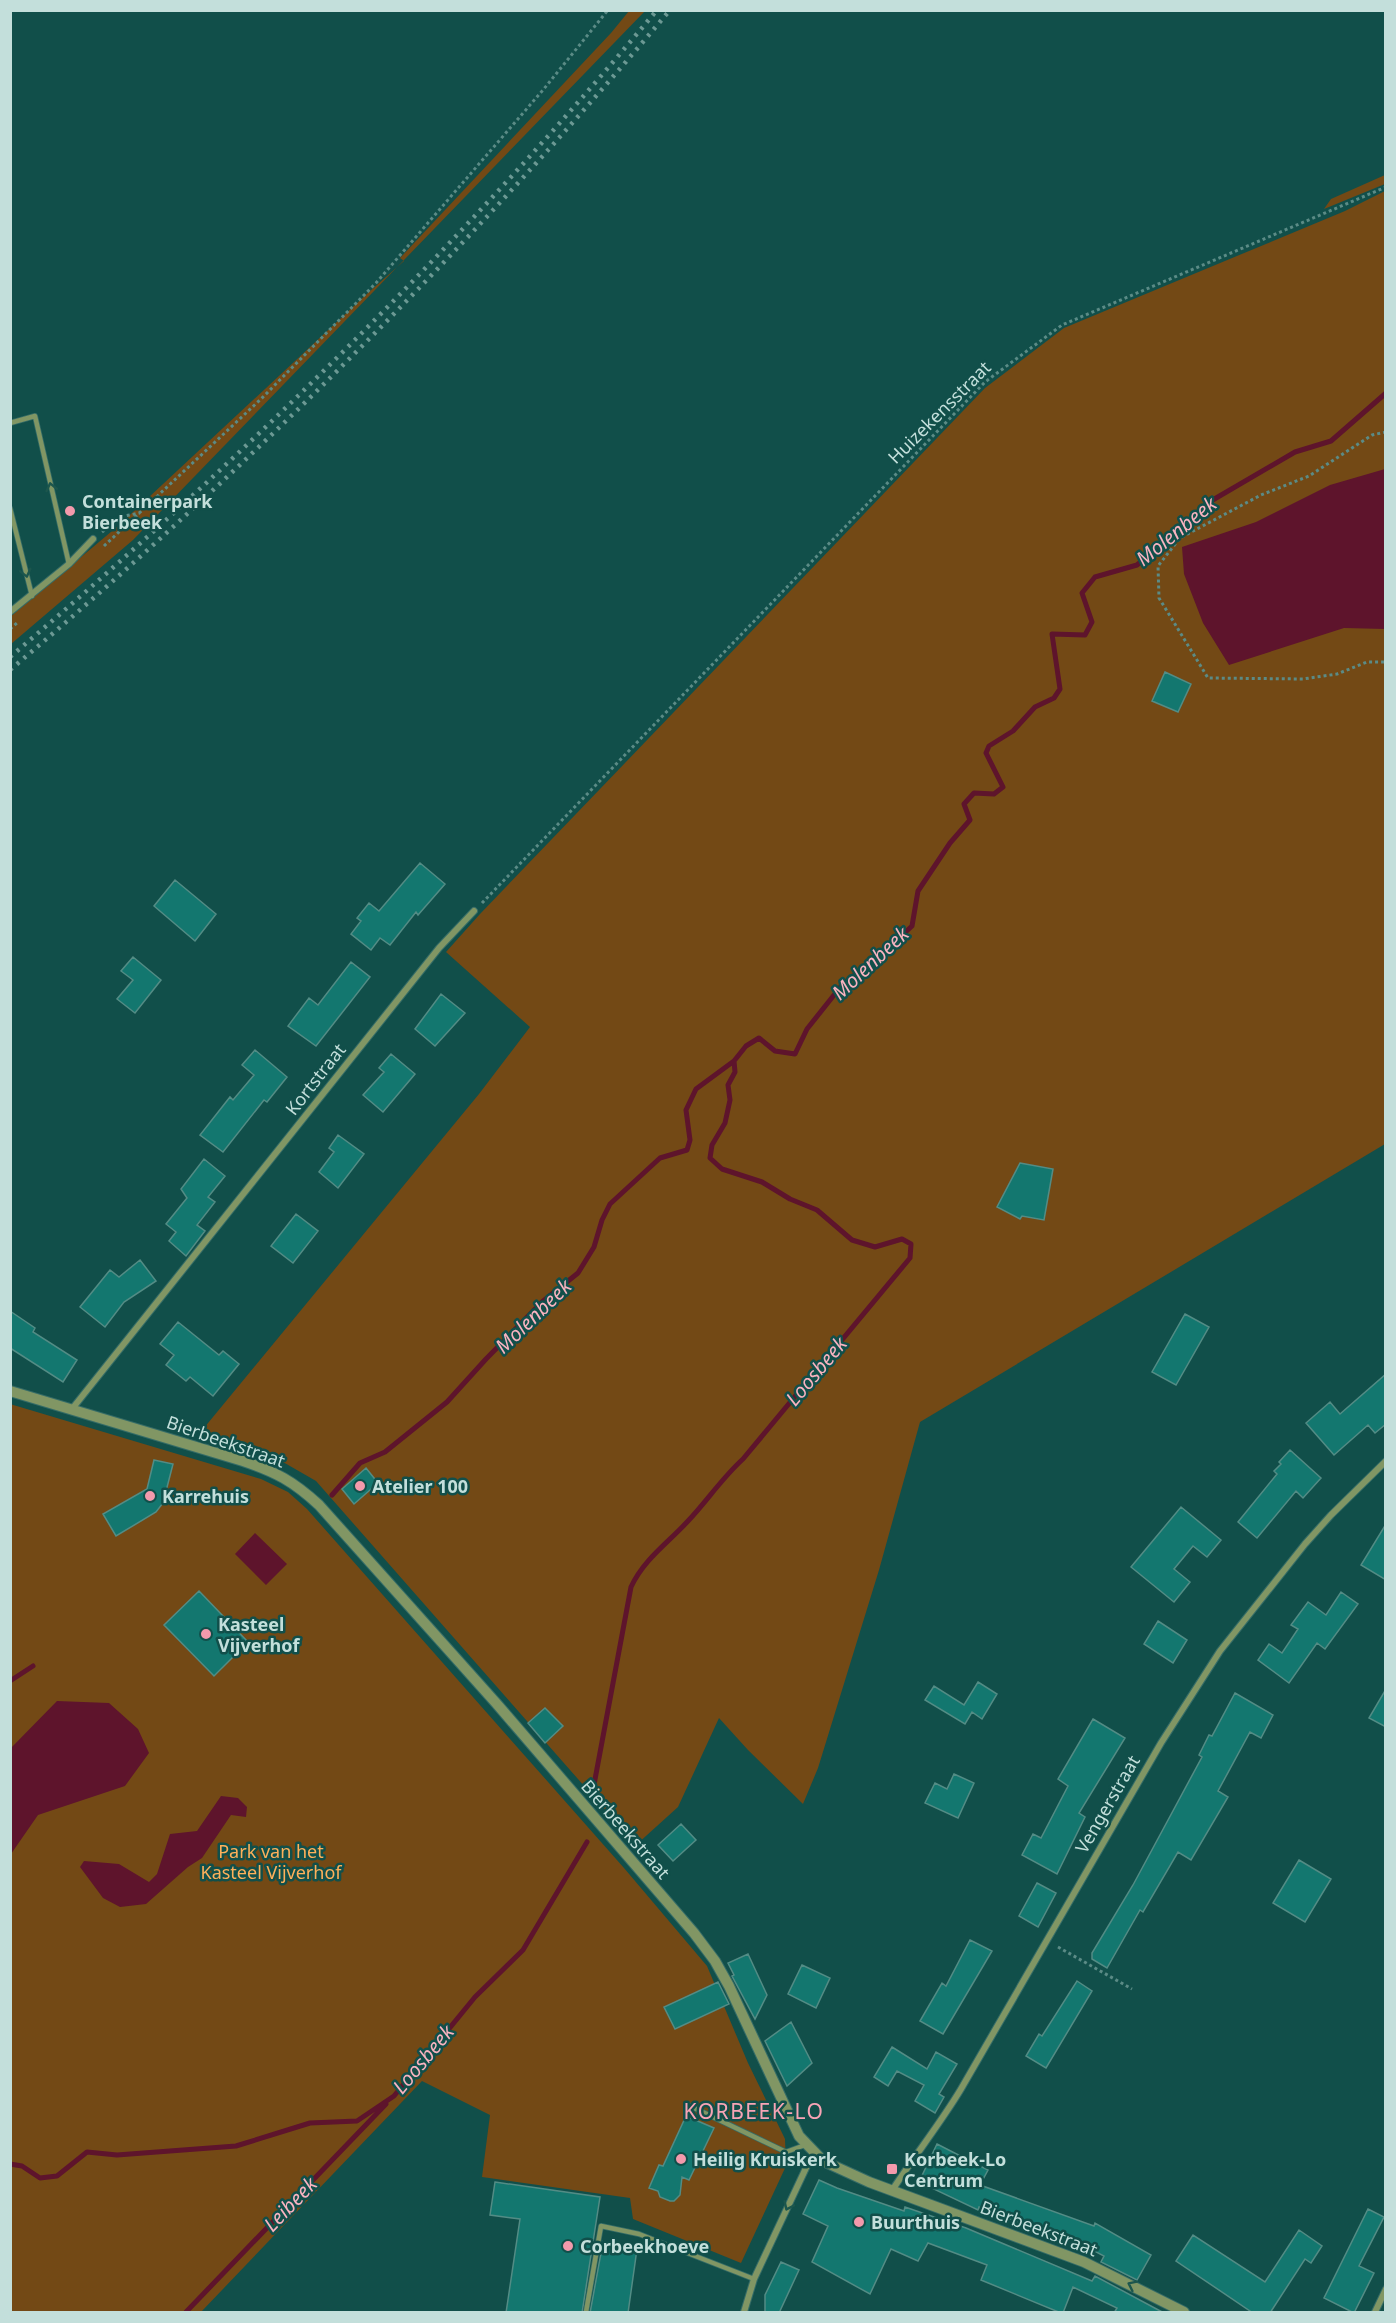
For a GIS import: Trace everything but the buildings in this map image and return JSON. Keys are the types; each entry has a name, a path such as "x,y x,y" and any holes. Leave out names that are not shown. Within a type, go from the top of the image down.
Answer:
{"street":[{"path":"10,612 69,564 93,539"},
{"name":"Kortstraat","path":"72,1409 203,1248 432,957 474,911"},
{"name":"Bierbeekstraat","path":"10,1391 279,1473 303,1490 496,1703 694,1933 715,1961 729,1986 799,2136 809,2149 834,2168 1084,2262 1184,2313"},
{"name":"Vengerstraat","path":"893,2189 927,2137 944,2117 1161,1743 1220,1651 1312,1537 1386,1461"},
{"path":"744,2313 746,2298 809,2149"},
{"path":"1375,2313 1386,2289"}],"lane":[{"path":"10,423 35,416 69,564"},
{"path":"10,508 32,596"},
{"path":"688,2105 786,2152 809,2149"},
{"path":"586,2313 601,2226 639,2234 754,2279"}],"path":[{"path":"93,539 124,516 142,512 261,399 376,283 543,90 608,10"},
{"name":"Huizekensstraat","path":"474,911 985,382 1062,325 1386,187"},
{"path":"1386,432 1372,435 1309,476 1260,495 1180,538 1158,566 1159,598 1208,678 1303,679 1337,674 1367,662 1386,662"},
{"path":"1046,1940 1132,1989"}],"green space":[{"path":"629,11 645,11 403,261 400,258"},
{"path":"1385,175 1385,184 1324,209 1331,199"},
{"path":"1385,191 1385,1144 920,1422 879,1570 818,1768 803,1804 719,1718 678,1807 636,1845 316,1481 276,1458 199,1434 479,1094 530,1027 446,952 480,914 985,388 1064,328 1345,211"},
{"path":"397,267 133,540 11,644 11,616 118,526"},
{"name":"Park van het Kasteel Vijverhof","path":"10,1404 261,1479 288,1492 307,1509 624,1868 707,1966 748,2063 785,2139 786,2166 741,2263 633,2219 630,2198 482,2177 490,2115 422,2081 201,2312 11,2312"}],"shaded area":[{"path":"1385,469 1385,629 1344,628 1229,665 1203,623 1184,574 1182,547 1256,522 1330,485"},
{"path":"255,1533 287,1564 266,1585 235,1554"},
{"path":"57,1701 109,1703 138,1729 149,1753 125,1786 38,1815 11,1854 11,1748"},
{"path":"221,1796 238,1798 247,1807 246,1817 231,1815 202,1858 188,1867 146,1904 120,1907 103,1898 80,1867 84,1861 119,1864 149,1882 157,1874 170,1834 197,1831"}],"waterway":[{"name":"Molenbeek","path":"332,1495 360,1463 385,1452 447,1402 542,1302 578,1273 594,1247 602,1220 610,1204 660,1158 687,1150 690,1140 686,1110 696,1089 734,1061 746,1046 759,1038 775,1051 795,1054 807,1029 842,985 884,952 912,926 918,891 950,843 970,820 964,804 974,793 994,794 1003,787 986,753 989,746 1013,731 1035,707 1054,698 1060,689 1052,634 1085,635 1092,622 1082,593 1095,577 1137,565 1211,501 1295,452 1331,441 1386,393"},
{"name":"Loosbeek","path":"593,1790 631,1587 636,1577 743,1459 910,1258 911,1244 902,1239 875,1247 852,1240 817,1210 790,1199 762,1182 722,1169 710,1158 712,1145 725,1123 730,1100 728,1085 735,1072 734,1061"},
{"name":"Molenbeek","path":"10,1681 33,1666"},
{"name":"Loosbeek","path":"10,2164 22,2166 40,2178 57,2176 87,2152 117,2155 236,2146 310,2123 357,2121 394,2096 475,1997 523,1950 587,1842"},
{"name":"Leibeek","path":"186,2312 386,2104"}],"railway":[{"path":"10,657 182,506 347,347 428,266 506,182 657,10"},
{"path":"10,670 185,516 354,354 516,185 670,10"}],"place":[{"name":"Containerpark Bierbeek","path":"70,511"},
{"name":"Atelier 100","path":"360,1486"},
{"name":"Karrehuis","path":"150,1496"},
{"name":"Kasteel Vijverhof","path":"206,1634"},
{"name":"Heilig Kruiskerk","path":"681,2159"},
{"name":"Korbeek-Lo Centrum","path":"892,2169"},
{"name":"Buurthuis","path":"859,2222"},
{"name":"Corbeekhoeve","path":"568,2246"}],"district":[{"name":"KORBEEK-LO","path":"754,2111"}]}
